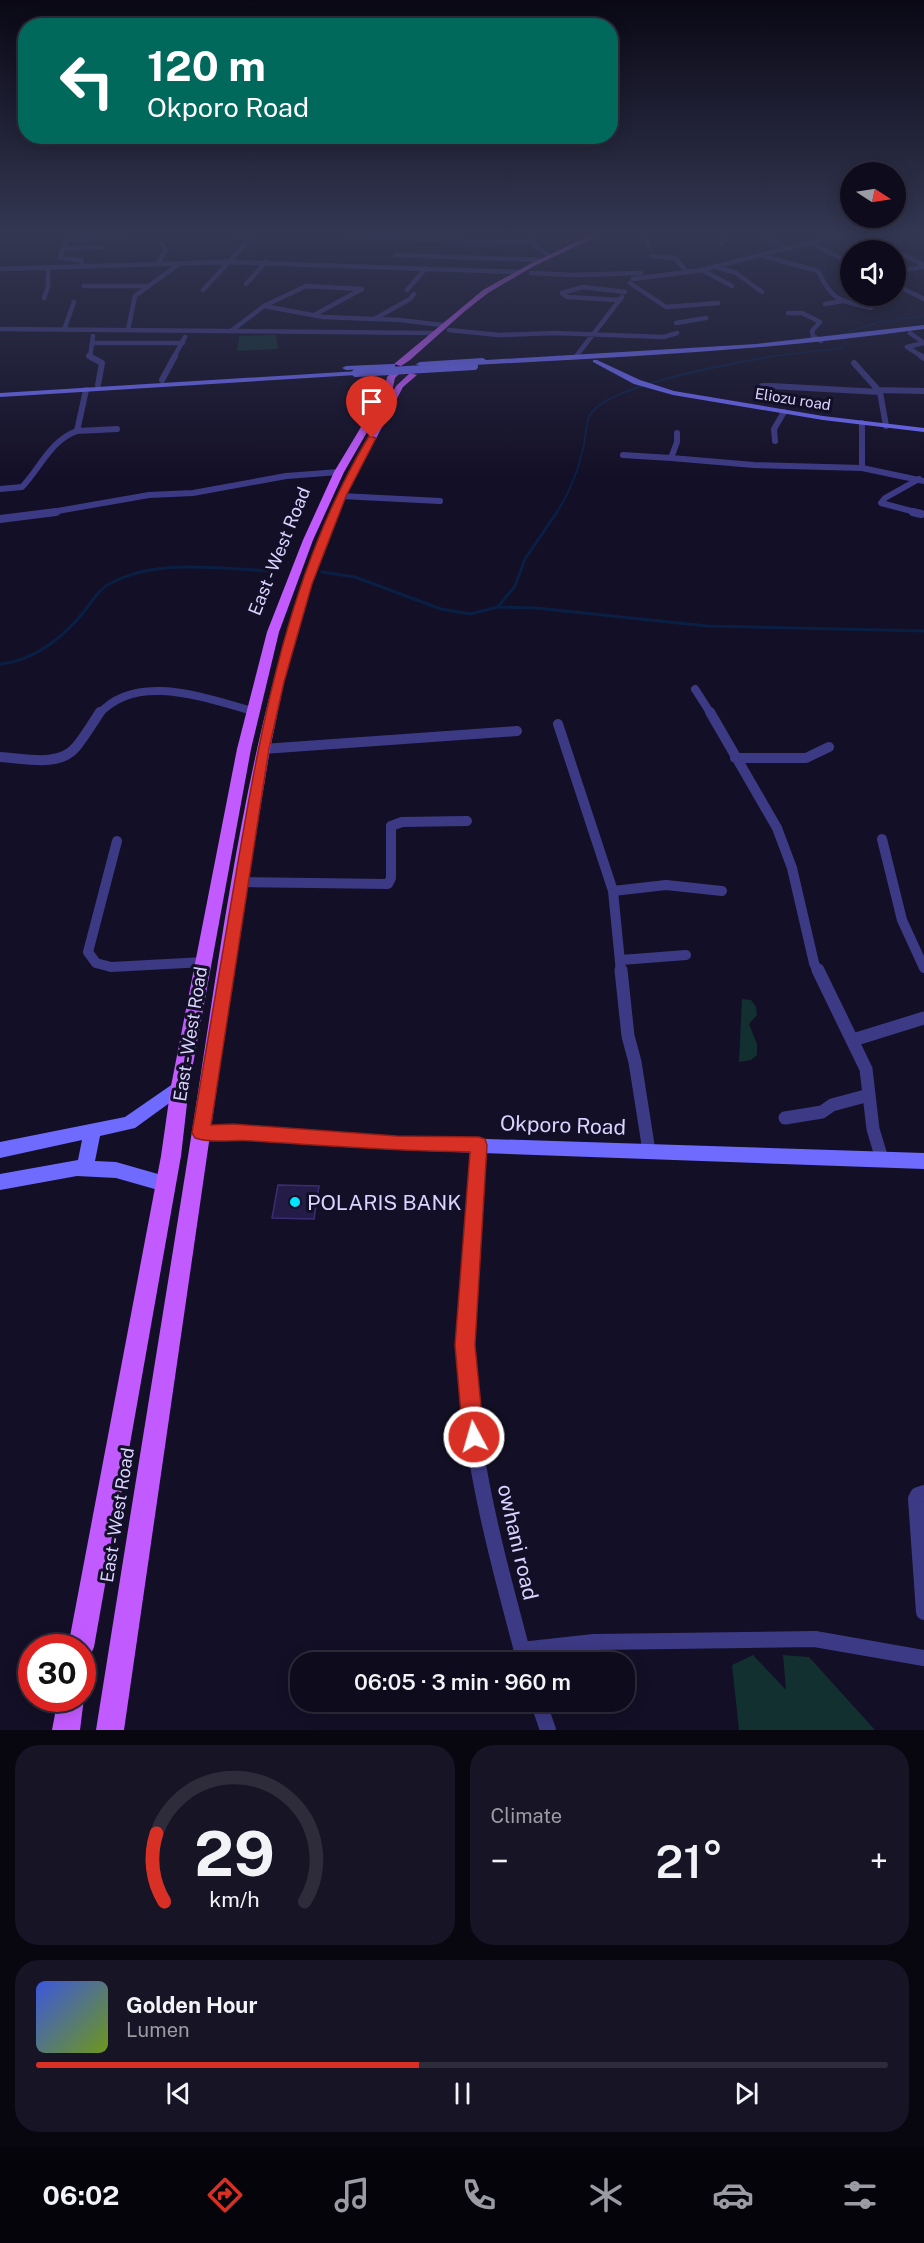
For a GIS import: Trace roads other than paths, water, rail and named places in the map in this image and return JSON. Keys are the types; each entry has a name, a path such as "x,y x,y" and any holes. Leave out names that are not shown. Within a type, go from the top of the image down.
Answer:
{"main road":[{"name":"East - West Road","path":"420,367 428,350 459,316"},
{"name":"East - West Road","path":"83,1634 171,1156 180,1086 253,711 273,632 304,550 339,472 394,372 434,333 464,316"},
{"path":"147,384 162,380 394,372 413,375 420,367 595,361 821,341 924,329"},
{"path":"0,395 147,384 798,346 910,333 924,329"},
{"path":"0,390 369,374 420,367 577,355 701,352"},
{"name":"Eliozu road","path":"595,361 637,382 657,389 784,412 924,430"},
{"name":"East - West Road","path":"110,1730 227,962 243,882 263,749 278,682 307,584 341,496 400,386 413,375"},
{"path":"0,1150 129,1123 180,1086"},
{"path":"85,1168 92,1132"},
{"name":"Okporo Road","path":"201,1133 233,1132 397,1143 924,1161"},
{"path":"0,1182 24,1176 85,1168 116,1170 165,1184"},
{"path":"66,1730 69,1712"}],"street":[{"path":"64,330 69,316"},
{"path":"128,330 131,316"},
{"path":"231,331 251,316"},
{"path":"314,316 376,318 510,335 593,333 664,337 677,333"},
{"path":"376,318 380,316"},
{"path":"577,355 607,316"},
{"path":"807,316 820,322 812,331 813,336 821,341"},
{"path":"681,318 687,321"},
{"path":"676,323 706,318"},
{"path":"0,329 434,333"},
{"path":"94,330 89,357 102,363 98,384"},
{"path":"162,380 188,331"},
{"path":"910,333 924,343"},
{"path":"92,343 183,343"},
{"path":"924,343 907,346 924,358"},
{"path":"854,363 879,391 886,426"},
{"path":"758,391 762,386 924,391"},
{"path":"76,431 86,390"},
{"path":"775,441 774,429 784,412"},
{"path":"862,423 862,468"},
{"path":"0,489 22,487 65,434 76,431 117,429"},
{"path":"671,458 677,442 677,433"},
{"path":"623,454 753,465 862,468 921,480"},
{"path":"0,519 151,495 198,492 225,485 290,475 339,472"},
{"path":"921,480 885,498 881,503 921,514"},
{"path":"341,496 440,501"},
{"path":"695,688 777,828 792,868 814,963 866,1069 873,1129 882,1159"},
{"path":"0,757 63,758 74,751 89,724 108,704 129,695 161,690 253,711"},
{"path":"558,724 613,891 628,1036 635,1062 649,1151"},
{"path":"263,749 517,731"},
{"path":"735,758 800,759 829,747"},
{"path":"243,882 388,884 391,878 391,826 402,822 467,820"},
{"path":"882,839 902,920 920,952 924,968"},
{"path":"117,841 88,952 96,963 111,967 204,962"},
{"path":"613,891 666,885 722,891"},
{"path":"621,960 686,955"},
{"path":"853,1040 924,1018"},
{"path":"785,1118 822,1112 832,1105 869,1095"},
{"name":"owhani road","path":"479,1145 465,1345 476,1454 488,1521 522,1652"},
{"path":"924,1493 918,1495 916,1499 924,1611"},
{"path":"543,1652 594,1642 815,1639 924,1658"},
{"path":"542,1712 548,1730"}],"waterway":[{"path":"841,335 879,322 924,316"},
{"path":"766,357 842,348 844,343"},
{"path":"556,513 578,466 590,415 601,404 621,394 675,376 775,356"},
{"path":"498,607 515,586 525,559 557,512"},
{"path":"0,664 25,658 48,646 69,629 103,588 129,575 149,570 190,567 273,571"},
{"path":"322,572 355,577 441,609 470,614 498,607"},
{"path":"498,607 536,608 707,626 924,631"}],"place":[{"name":"POLARIS BANK","path":"295,1202"}]}
